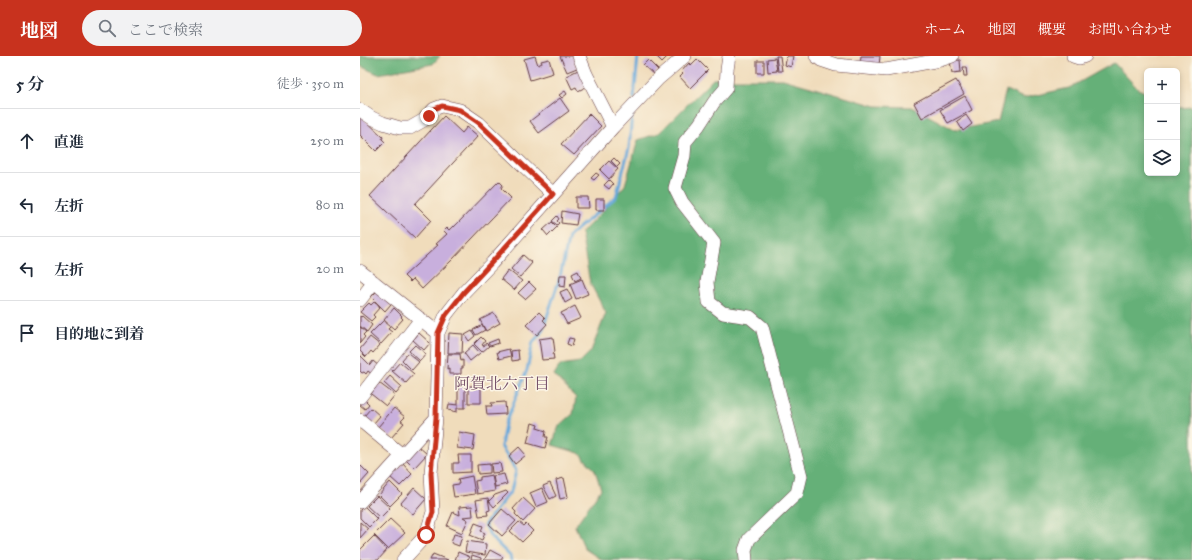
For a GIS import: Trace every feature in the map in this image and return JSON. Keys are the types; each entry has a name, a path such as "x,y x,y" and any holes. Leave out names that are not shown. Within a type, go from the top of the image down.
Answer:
{"street":[{"path":"579,56 586,74 613,127"},
{"path":"403,560 426,535 433,512 431,473 436,418 438,333 446,315 464,292 613,127 658,79 686,56"},
{"path":"729,56 726,88 685,142 684,156 675,188 682,202 714,244 707,282 709,302 723,313 750,317 762,328 801,476 797,493 749,538 745,550 746,560"},
{"path":"816,56 821,60 836,65 886,70 940,60 952,56"},
{"path":"1073,56 1079,58 1085,56"},
{"path":"360,110 383,123 400,128 410,128 424,120 434,109 442,106 460,110 479,123 553,194"},
{"path":"360,270 438,333"},
{"path":"360,300 374,282"},
{"path":"360,397 421,319"},
{"path":"360,502 436,418"},
{"path":"360,420 402,454"}],"green space":[{"path":"360,56 440,56 433,64 378,74 360,66"},
{"path":"1114,63 1138,89 1144,92 1144,176 1180,176 1180,108 1192,107 1192,560 602,560 585,549 575,526 601,489 595,470 579,453 552,445 559,426 573,414 576,398 554,375 560,365 580,362 591,351 606,313 590,283 581,233 604,210 625,185 638,140 659,133 713,79 783,79 876,106 912,107 955,130 998,122 1006,90 1023,98 1069,88"}],"building":[{"path":"535,56 538,65 542,63 541,61 549,59 553,73 530,80 524,59"},
{"path":"560,56 573,56 577,68 567,72"},
{"path":"656,56 668,56 662,62"},
{"path":"776,56 780,56 782,71 778,71"},
{"path":"787,56 793,56 791,67 785,65"},
{"path":"861,56 880,56 879,66 860,64"},
{"path":"775,58 777,71 768,72 767,59"},
{"path":"697,59 708,70 690,88 680,77 683,74 681,72 689,63 691,65"},
{"path":"648,60 658,70 654,75 643,65"},
{"path":"960,60 961,72 952,73 950,61"},
{"path":"757,61 764,61 764,73 757,73"},
{"path":"963,67 966,67 967,76 964,76"},
{"path":"580,69 588,86 578,91 576,87 572,89 566,76"},
{"path":"956,80 964,94 922,118 914,103"},
{"path":"565,91 567,94 562,98 559,95"},
{"path":"965,96 972,110 948,123 940,110"},
{"path":"560,98 569,111 539,133 530,121"},
{"path":"589,114 601,126 574,155 561,144"},
{"path":"360,115 383,137 382,139 385,142 376,151 360,135"},
{"path":"966,115 972,124 963,131 957,121"},
{"path":"444,116 462,133 467,127 478,136 415,204 431,220 415,238 370,196"},
{"path":"614,158 620,164 617,167 611,161"},
{"path":"609,161 618,169 609,179 600,170"},
{"path":"596,173 599,175 594,180 591,178"},
{"path":"609,180 613,184 609,189 604,185"},
{"path":"499,181 503,185 501,188 511,198 422,289 413,279 410,282 404,276 438,245 436,244 447,234 444,231 447,228 449,230 453,226 454,227"},
{"path":"576,197 588,197 589,208 576,208"},
{"path":"596,199 604,199 604,210 596,210"},
{"path":"562,211 578,214 576,225 561,223"},
{"path":"557,216 559,219 557,221 559,223 557,225 552,221"},
{"path":"552,222 557,227 548,236 543,230"},
{"path":"523,255 532,263 520,277 511,269"},
{"path":"508,270 522,281 514,290 501,279"},
{"path":"578,271 581,278 575,281 572,274"},
{"path":"560,275 566,275 565,287 559,286"},
{"path":"582,279 588,294 576,299 570,284"},
{"path":"529,282 536,289 525,299 518,293"},
{"path":"567,289 572,299 565,303 560,292"},
{"path":"377,291 391,304 385,311 371,297"},
{"path":"374,302 380,307 373,315 375,317 371,321 360,312 369,303 371,305"},
{"path":"575,306 581,318 567,324 561,313"},
{"path":"394,308 403,319 394,329 384,320"},
{"path":"539,312 545,318 543,320 547,324 537,335 526,325"},
{"path":"494,313 500,323 486,331 480,320"},
{"path":"360,316 372,325 367,332 360,326"},
{"path":"383,321 390,327 388,329 392,332 381,344 370,334"},
{"path":"482,325 485,330 476,335 473,330"},
{"path":"360,327 366,332 363,335 365,337 360,343"},
{"path":"472,331 475,336 469,341 465,335"},
{"path":"419,333 430,343 424,350 413,340"},
{"path":"449,333 463,334 462,353 448,353"},
{"path":"370,337 380,345 373,353 371,351 366,357 360,349"},
{"path":"481,337 485,341 482,345 484,346 486,343 489,346 482,352 474,344"},
{"path":"553,337 555,352 553,353 554,359 542,360 539,339"},
{"path":"569,338 574,339 572,346 567,344"},
{"path":"498,339 499,343 490,346 488,343"},
{"path":"415,345 426,354 420,361 409,351"},
{"path":"473,345 480,353 470,361 464,353"},
{"path":"509,349 511,356 499,359 497,352"},
{"path":"518,350 519,360 512,361 511,351"},
{"path":"408,353 419,362 412,370 402,360"},
{"path":"448,354 460,354 461,361 463,360 461,374 449,374 449,368 447,369"},
{"path":"360,355 370,365 373,361 380,367 373,375 368,371 366,374 360,371"},
{"path":"400,362 414,374 406,383 392,371"},
{"path":"390,376 402,387 396,394 384,383"},
{"path":"458,380 465,380 465,408 457,408 457,412 448,410 449,404 458,405"},
{"path":"379,383 395,395 386,406 371,394"},
{"path":"468,386 481,386 481,403 468,403"},
{"path":"363,398 369,404 365,409 360,405 360,401"},
{"path":"505,402 506,414 487,415 486,406 492,406 491,403"},
{"path":"371,408 380,416 373,424 364,416"},
{"path":"394,408 405,417 401,421 404,423 391,438 378,427"},
{"path":"532,423 538,425 537,428 546,431 545,437 548,437 545,448 527,443"},
{"path":"459,432 475,435 473,450 457,448"},
{"path":"418,446 427,454 414,468 406,460"},
{"path":"519,447 526,455 515,464 509,456"},
{"path":"458,455 471,455 471,472 453,473 453,463 459,463"},
{"path":"500,463 502,472 492,473 491,464"},
{"path":"403,464 412,474 400,486 390,477"},
{"path":"490,464 490,473 478,474 477,465"},
{"path":"360,465 369,474 360,484"},
{"path":"504,474 507,484 495,487 493,476"},
{"path":"492,475 495,491 477,494 475,481 480,480 480,477"},
{"path":"472,476 475,494 454,497 452,485 459,484 458,479"},
{"path":"564,478 568,497 560,499 556,480"},
{"path":"390,482 402,494 390,506 379,495"},
{"path":"550,483 556,496 550,499 543,486"},
{"path":"414,488 426,499 413,514 401,503"},
{"path":"542,488 548,502 536,507 530,493"},
{"path":"506,491 508,493 494,507 489,501 495,495"},
{"path":"377,496 390,508 380,518 367,506"},
{"path":"488,498 490,510 487,511 488,515 479,516 476,500"},
{"path":"523,498 535,509 523,522 515,514 516,512 513,509"},
{"path":"364,506 377,519 369,527 360,518 360,510"},
{"path":"472,506 473,516 463,517 468,520 462,533 447,526 453,512 460,515 459,507"},
{"path":"502,509 516,521 502,536 489,524"},
{"path":"390,519 405,533 388,549 374,535"},
{"path":"360,522 368,529 360,538"},
{"path":"519,522 524,526 526,524 533,531 522,542 510,531"},
{"path":"475,523 483,526 481,531 485,533 482,540 470,535"},
{"path":"454,534 462,536 459,546 451,543"},
{"path":"374,536 387,550 378,560 360,560 360,550"},
{"path":"467,541 486,544 485,555 465,552"},
{"path":"490,550 503,557 501,560 484,560"},
{"path":"458,552 470,557 468,560 455,560"},
{"path":"433,554 448,560 430,560"},
{"path":"472,555 481,558 481,560 471,560"}],"waterway":[{"path":"634,98 638,56"},
{"path":"511,560 510,556 490,536 485,524 511,491 516,471 501,446 505,424 527,370 533,342 542,332 560,277 569,236 616,197 629,148 632,114"}],"district":[{"name":"阿賀北六丁目","path":"502,383"}],"route":[{"path":"426,535 433,512 431,473 436,418 438,333 446,315 464,292 553,194 479,123 460,110 442,106 434,109 429,116"}]}
